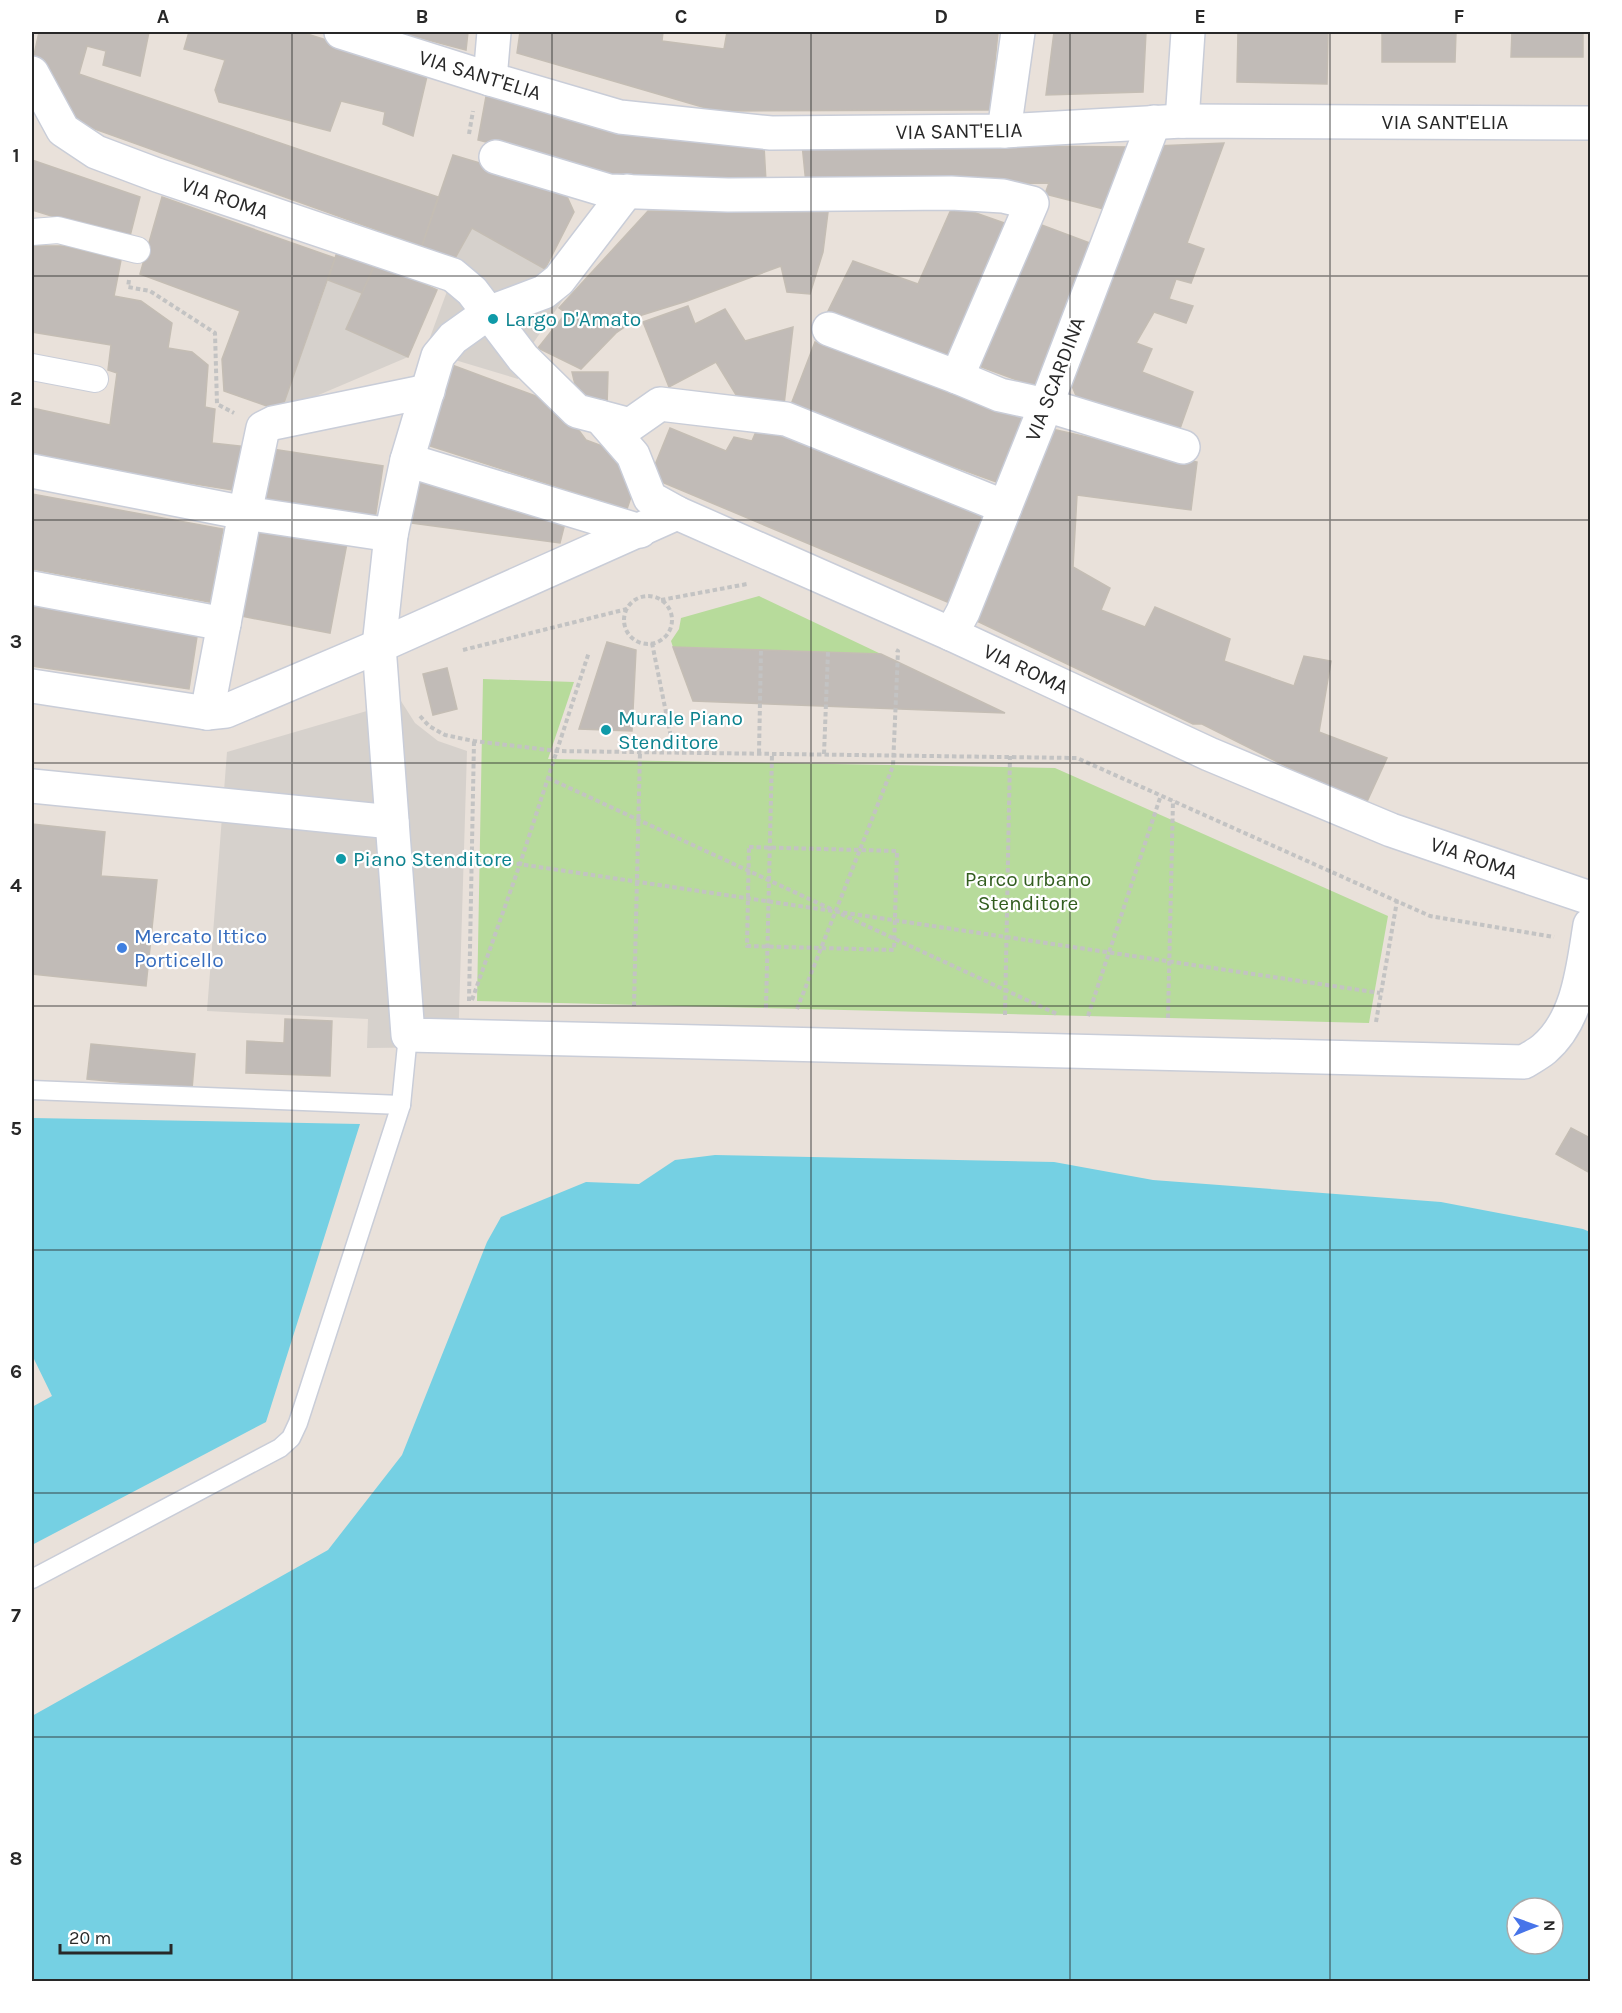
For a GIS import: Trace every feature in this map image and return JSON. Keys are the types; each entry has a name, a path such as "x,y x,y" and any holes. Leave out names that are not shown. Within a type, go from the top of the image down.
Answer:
{"street":[{"name":"VIA SANT'ELIA","path":"341,32 620,117 771,133 1004,131 1168,121 1590,123"},
{"path":"484,77 494,32"},
{"path":"1004,131 1018,32"},
{"name":"VIA SCARDINA","path":"951,634 963,612 1046,405 1168,121 1188,32"},
{"name":"VIA ROMA","path":"32,74 63,129 96,152 157,175 453,275 472,291 523,358 577,411 600,417 633,455 650,498 677,513 951,634 1209,754 1369,821 1590,898"},
{"path":"496,157 609,191 728,195 951,193 1003,196 1032,203 957,377"},
{"path":"627,191 559,280 544,292 488,313 453,338 438,356 407,460 391,535 379,646 408,1035 1524,1062 1544,1049 1563,1026 1578,992 1589,933"},
{"path":"32,232 58,230 137,250"},
{"path":"829,329 1000,395 1046,405 1183,447"},
{"path":"32,367 95,379"},
{"path":"207,713 263,428 273,423 428,391"},
{"path":"600,417 630,425 660,404 786,419 1005,507"},
{"path":"407,460 640,531"},
{"path":"32,471 245,513 391,535"},
{"path":"32,686 207,713 226,711 379,646 677,513"},
{"path":"32,588 224,624"},
{"path":"32,786 392,822"}],"lane":[{"path":"32,1579 280,1448 291,1438 298,1423 401,1105 408,1035"},
{"path":"32,1090 401,1105"}],"path":[{"path":"484,77 467,148 496,157"},
{"path":"137,250 128,287 150,291 215,333 217,404 263,428"},
{"path":"661,600 756,584"},
{"path":"646,596 661,600 671,611 671,627 662,640 652,643 640,642 633,638 625,625 627,609 632,603 646,596"},
{"path":"455,652 627,609"},
{"path":"652,643 674,752"},
{"path":"794,1018 893,766 898,651 888,646"},
{"path":"759,753 761,650"},
{"path":"474,741 469,1009 520,864 589,652"},
{"path":"824,754 828,652"},
{"path":"417,713 429,726 446,735 474,741 557,751 1077,758 1430,916 1589,933"},
{"path":"633,1014 640,752"},
{"path":"765,1017 772,754"},
{"path":"1004,1049 1010,756"},
{"path":"548,778 1065,1017"},
{"path":"1085,1026 1161,795"},
{"path":"1168,1028 1173,800"},
{"path":"749,847 860,850 897,851 894,950 747,946 749,847"},
{"path":"472,857 1380,993"},
{"path":"1376,1024 1397,901"}],"green space":[{"path":"759,596 881,654 673,647 671,641 679,629 681,618"},
{"name":"Parco urbano Stenditore","path":"483,679 574,682 548,759 1055,768 1388,916 1369,1023 477,1001"}],"shaded area":[{"name":"Largo D'Amato","path":"472,228 545,269 543,271 571,288 523,358 518,379 425,351 453,275 451,259"},
{"path":"328,280 362,293 346,329 408,357 281,411"},
{"name":"Piano Stenditore","path":"401,701 415,723 438,741 467,751 458,1047 367,1048 368,1019 207,1011 227,752"}],"water":[{"path":"32,1118 360,1124 266,1422 32,1545 32,1407 52,1396 32,1355"},
{"path":"715,1155 1054,1162 1153,1180 1441,1202 1590,1232 1590,1981 32,1981 32,1716 328,1550 402,1455 487,1242 501,1217 586,1182 639,1184 675,1160"}],"building":[{"path":"39,32 149,32 140,76 103,65 106,51 87,46 79,74 438,197 422,246 72,121 34,55"},
{"path":"189,32 301,32 428,72 413,136 383,124 385,112 341,101 330,131 219,102 215,90 225,60 184,49"},
{"path":"398,32 468,32 466,50"},
{"path":"520,32 663,32 662,41 724,49 727,32 998,32 990,110 716,111 517,53"},
{"path":"1054,32 1146,32 1143,92 1046,95"},
{"path":"1238,32 1328,32 1327,84 1237,82"},
{"path":"1382,32 1456,32 1455,62 1382,62"},
{"path":"1512,32 1583,32 1583,57 1511,57"},
{"path":"487,91 764,146 766,182 613,175 478,140"},
{"path":"1224,143 1187,243 1204,249 1191,283 1176,279 1169,299 1193,306 1186,323 1154,312 1136,343 1152,349 1142,372 1193,392 1177,437 1077,398 1072,386 1156,146"},
{"path":"802,144 1131,147 1104,209 1045,194 1049,183 806,184"},
{"path":"453,155 530,178 565,192 574,212 545,269 472,228 454,260 422,246"},
{"path":"32,160 140,197 129,240 32,210"},
{"path":"162,197 335,258 281,411 224,391 222,359 240,311 140,274"},
{"path":"953,205 1010,225 951,368 825,317 853,261 918,284"},
{"path":"648,211 828,212 823,252 810,294 787,292 781,266 642,315 616,333 581,369 538,348 566,313 559,308"},
{"path":"1039,224 1095,245 1036,387 979,366"},
{"path":"32,246 64,246 121,260 114,296 141,301 172,323 168,348 192,352 208,365 205,407 215,409 212,443 248,447 245,492 32,458 32,408 110,425 117,373 108,370 111,345 32,332"},
{"path":"338,249 376,262 362,293 328,280"},
{"path":"376,262 437,290 408,357 346,329"},
{"path":"688,306 695,324 725,309 745,341 793,327 784,405 741,403 716,362 669,387 643,322"},
{"path":"815,342 1027,417 1002,484 790,407"},
{"path":"452,365 560,405 586,440 613,450 636,482 627,509 427,445"},
{"path":"572,372 608,372 607,407 578,397"},
{"path":"760,422 988,512 952,604 650,477 670,428 726,451 734,437 752,441"},
{"path":"1052,429 1197,462 1191,510 1077,495 1073,567 1110,588 1101,610 1145,627 1155,607 1230,639 1224,661 1294,686 1304,656 1331,661 1319,732 1387,758 1365,806 1202,724 1193,724 977,621"},
{"path":"272,449 383,466 375,519 265,501"},
{"path":"419,477 566,519 560,543 412,523"},
{"path":"32,494 223,529 210,602 32,569"},
{"path":"258,526 347,543 330,633 241,616"},
{"path":"32,605 198,630 189,689 32,666"},
{"path":"607,642 636,650 632,731 579,729"},
{"path":"673,647 881,654 1005,713 693,701"},
{"path":"447,668 457,709 433,715 423,674"},
{"path":"32,824 105,832 101,876 157,880 146,986 32,974"},
{"path":"285,1019 332,1021 330,1076 246,1073 247,1041 284,1043"},
{"path":"91,1044 195,1054 192,1089 87,1079"},
{"path":"1571,1128 1590,1138 1590,1173 1556,1154"}],"place":[{"name":"Largo D'Amato","path":"493,319"},
{"name":"Murale Piano Stenditore","path":"606,730"},
{"name":"Piano Stenditore","path":"341,859"},
{"name":"Mercato Ittico Porticello","path":"122,948"}]}
